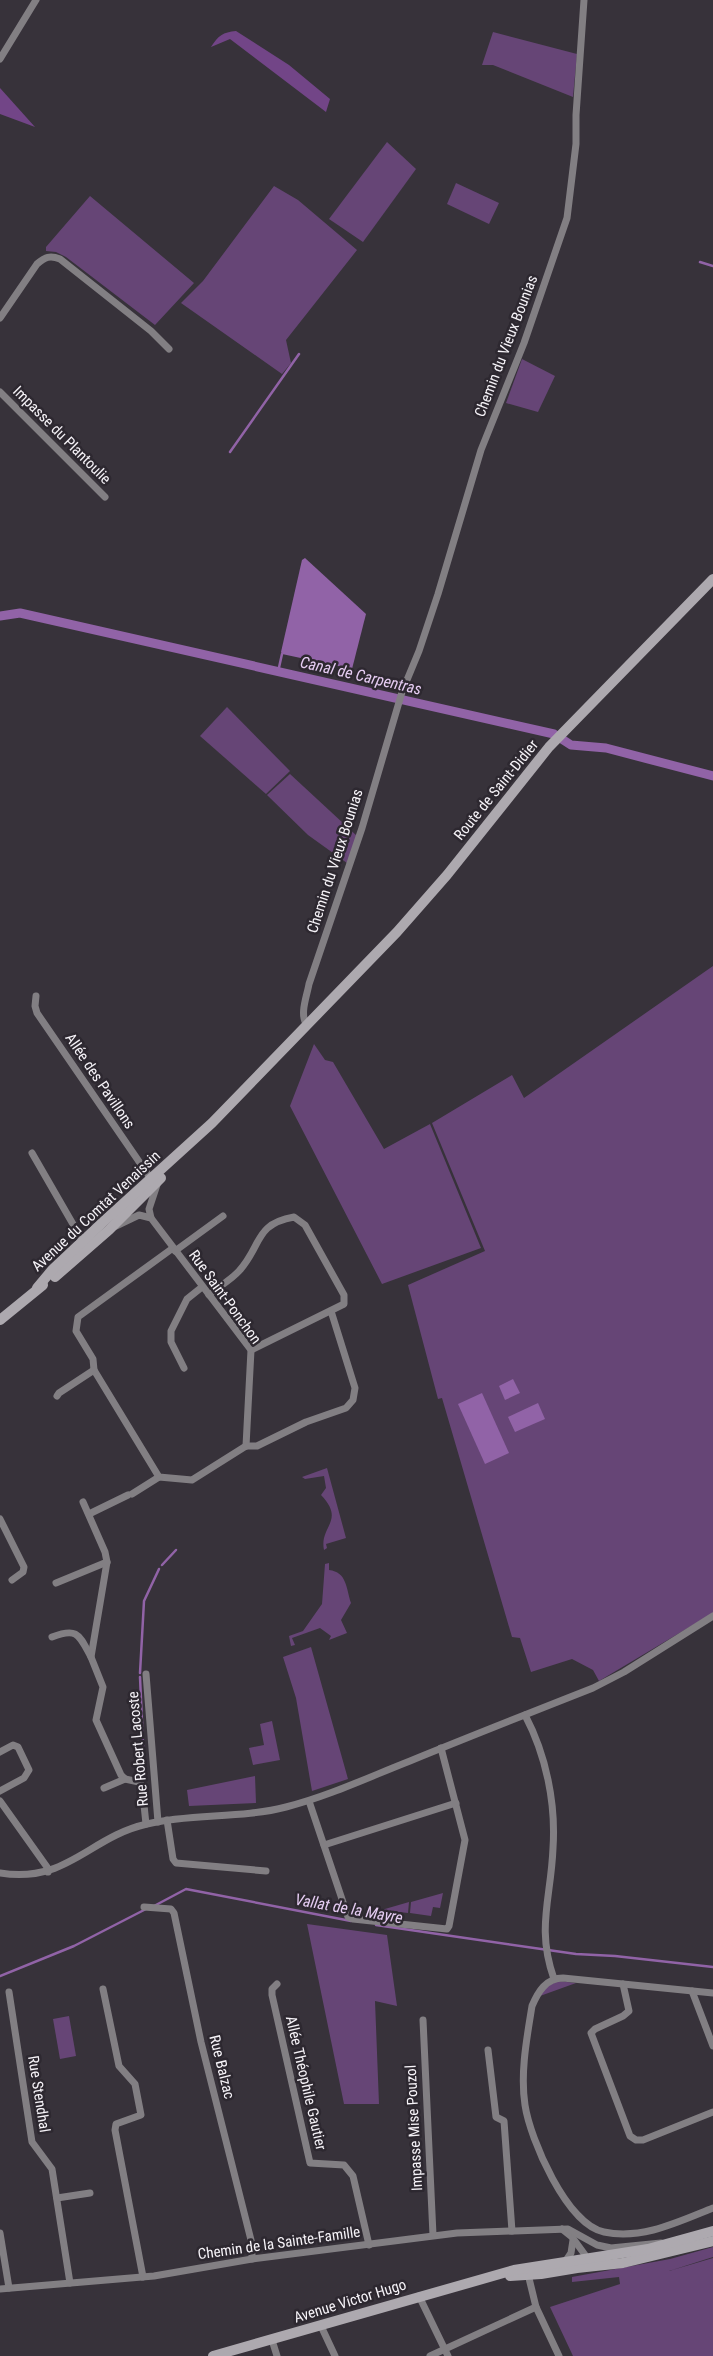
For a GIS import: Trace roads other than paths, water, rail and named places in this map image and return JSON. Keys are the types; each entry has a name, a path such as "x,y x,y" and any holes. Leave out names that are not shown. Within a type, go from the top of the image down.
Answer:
{"main road":[{"name":"Route de Saint-Didier","path":"307,1025 422,905 551,745 713,579"},
{"name":"Avenue du Comtat Venaissin","path":"85,1245 116,1210 151,1182 307,1025"},
{"name":"Avenue du Comtat Venaissin","path":"0,1320 38,1288 52,1270 85,1245 110,1230 139,1202 151,1182"},
{"path":"527,2271 588,2263 676,2243 713,2231"},
{"path":"527,2271 565,2262 588,2263 599,2267 631,2262 713,2240"},
{"name":"Avenue Victor Hugo","path":"213,2356 419,2296 496,2276 527,2271"}],"street":[{"path":"0,59 36,0"},
{"name":"Chemin du Vieux Bounias","path":"307,1025 304,1011 309,984 362,828 402,692 419,651 438,594 481,450 524,343 567,218 576,144 576,115 584,0"},
{"path":"0,318 37,264 44,258 52,256 60,259 144,325 169,349"},
{"name":"Impasse du Plantoulie","path":"0,392 105,497"},
{"name":"Allée des Pavillons","path":"36,996 35,1006 38,1013 151,1182"},
{"path":"32,1153 85,1245"},
{"path":"116,1210 139,1202 151,1182"},
{"path":"149,1214 151,1182"},
{"path":"139,1202 149,1214"},
{"path":"110,1230 136,1216 149,1214"},
{"name":"Rue Saint-Ponchon","path":"149,1214 251,1350 246,1446"},
{"path":"159,1477 94,1370 93,1359 76,1331 78,1317 223,1216"},
{"path":"209,1295 238,1272 269,1225 294,1217 304,1225 344,1296 344,1304 251,1350"},
{"path":"184,1368 172,1342 172,1331 187,1299 202,1287"},
{"path":"89,1514 130,1495 159,1477 192,1480 246,1446 257,1446 306,1422 340,1410 353,1400 355,1388 331,1311"},
{"path":"57,1396 94,1370"},
{"path":"83,1502 108,1562 91,1657"},
{"path":"0,1519 24,1566 23,1572 12,1580"},
{"path":"56,1583 108,1562"},
{"path":"0,1873 24,1876 48,1872 114,1837 146,1824 167,1820 266,1812 309,1801 592,1688 624,1672 713,1616"},
{"path":"52,1637 67,1631 73,1632 83,1642 91,1657 102,1687 96,1720 118,1770 126,1779"},
{"name":"Rue Robert Lacoste","path":"146,1674 158,1822"},
{"path":"525,1715 539,1745 552,1815 553,1849 544,1933 545,1947 554,1979"},
{"path":"0,1752 13,1746 18,1747 29,1770 24,1778 0,1791"},
{"path":"309,1801 348,1917 447,1929 450,1926 465,1840 441,1748"},
{"path":"104,1788 126,1779 136,1780 142,1786 146,1824"},
{"path":"0,1801 47,1867 48,1872"},
{"path":"324,1845 456,1803"},
{"path":"167,1820 173,1860 176,1863 266,1871"},
{"name":"Rue Balzac","path":"144,1906 172,1909 174,1913 201,2042 252,2244 252,2259"},
{"path":"713,1993 563,1978 554,1979 543,1987 532,2006 524,2096 528,2122 536,2142 568,2205 578,2219 590,2227 601,2232 617,2234 647,2232 713,2208"},
{"name":"Allée Théophile Gautier","path":"277,1984 272,1989 272,1995 310,2163 344,2165 349,2170 353,2176 369,2245"},
{"path":"623,1984 629,2011 594,2029 591,2034 630,2136 636,2140 643,2140 713,2112"},
{"path":"103,1990 119,2066 136,2084 141,2116 116,2124 115,2130 143,2277"},
{"path":"692,1991 713,2046"},
{"name":"Rue Stendhal","path":"9,1992 32,2142 52,2169 70,2283"},
{"name":"Impasse Mise Pouzol","path":"423,2020 433,2235"},
{"path":"488,2050 496,2117 504,2120 512,2230"},
{"path":"57,2198 90,2193"},
{"path":"561,2229 572,2237 588,2263"},
{"path":"561,2229 572,2230 583,2239 611,2248 650,2243 676,2243"},
{"name":"Chemin de la Sainte-Famille","path":"0,2289 143,2277 252,2259 369,2245 433,2235 561,2229"},
{"path":"0,2233 8,2288"},
{"path":"565,2262 572,2253 572,2237"},
{"path":"583,2239 588,2263"},
{"path":"527,2271 536,2307 559,2356"},
{"path":"419,2296 448,2356"},
{"path":"430,2356 536,2307"},
{"path":"321,2326 335,2356"},
{"path":"272,2340 277,2356"}],"waterway":[{"path":"700,262 713,266"},
{"path":"230,452 299,354"},
{"name":"Canal de Carpentras","path":"0,616 20,613 554,734 571,745 606,748 713,776"},
{"path":"278,672 282,654"},
{"path":"162,1565 176,1550"},
{"path":"140,1673 144,1601 159,1569"},
{"path":"140,1677 144,1768"},
{"name":"Vallat de la Mayre","path":"154,1906 186,1889 351,1921"},
{"name":"Vallat de la Mayre","path":"0,1976 74,1946 146,1909"},
{"name":"Vallat de la Mayre","path":"376,1925 576,1954 615,1956 713,1967"}]}
